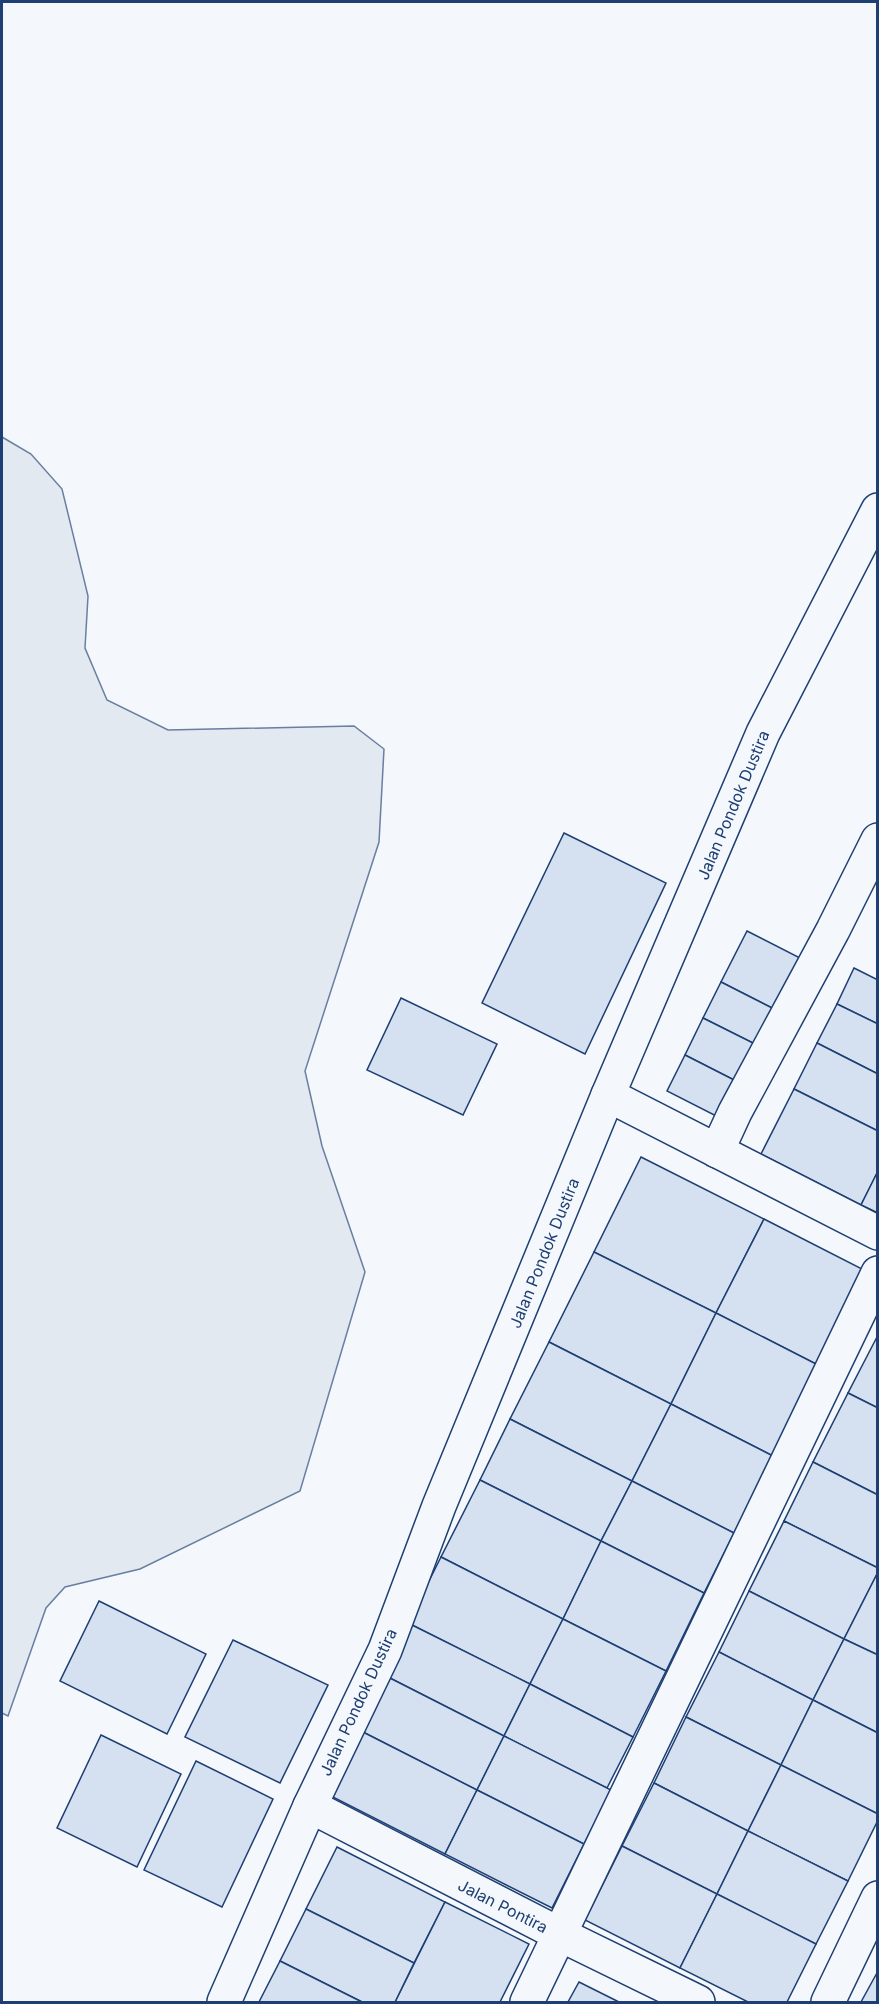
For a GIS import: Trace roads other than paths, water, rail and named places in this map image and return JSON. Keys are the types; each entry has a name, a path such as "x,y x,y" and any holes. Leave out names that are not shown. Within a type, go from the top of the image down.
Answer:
{"street":[{"name":"Jalan Pondok Dustira","path":"224,2002 310,1806 385,1650 439,1506 608,1095 763,733 878,510"},
{"path":"717,1151 735,1112 833,930 878,840"},
{"path":"608,1095 878,1233"},
{"path":"527,2002 878,1273"},
{"name":"Jalan Pontira","path":"310,1806 559,1934 698,2002"},
{"path":"828,2002 878,1898"}]}
